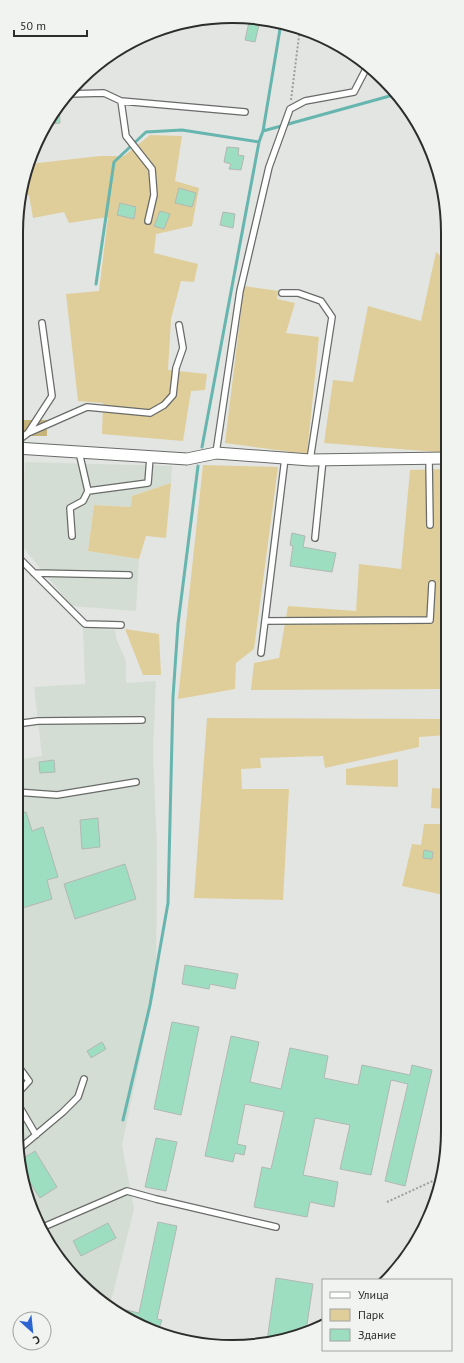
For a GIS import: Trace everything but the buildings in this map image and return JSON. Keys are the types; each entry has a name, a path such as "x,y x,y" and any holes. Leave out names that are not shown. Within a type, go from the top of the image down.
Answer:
{"street":[{"path":"23,448 188,459 216,453 310,460 441,458"}],"lane":[{"path":"216,453 240,291 269,167 290,109 305,101 354,92 365,71"},
{"path":"75,94 104,93 121,101 245,112"},
{"path":"121,101 126,136 152,169 154,195 148,221"},
{"path":"282,293 298,293 321,301 332,317 310,460"},
{"path":"28,433 52,396 42,323"},
{"path":"23,437 28,433 87,407 150,413 164,405 173,395 176,368 183,348 179,325"},
{"path":"72,536 70,508 83,501 88,492 79,452"},
{"path":"88,492 148,483 150,457"},
{"path":"261,653 285,458"},
{"path":"429,458 430,525"},
{"path":"315,538 323,459"},
{"path":"23,562 85,624 121,625"},
{"path":"34,573 129,575"},
{"path":"265,621 430,620 432,584"},
{"path":"23,723 142,720"},
{"path":"23,793 57,795 136,782"},
{"path":"23,1073 29,1081 23,1088"},
{"path":"23,1146 78,1097 84,1079"},
{"path":"23,1113 36,1135"},
{"path":"46,1226 127,1191 276,1227"}],"path":[{"path":"290,109 299,34"},
{"path":"387,1202 435,1180"}],"shaded area":[{"path":"23,420 47,420 47,436 23,436"},
{"path":"25,462 172,466 171,483 132,496 132,507 94,505 88,551 139,559 136,611 72,606 23,547"},
{"path":"83,628 115,630 117,641 126,661 126,683 156,681 153,752 157,847 156,983 122,1145 134,1209 111,1301 84,1279 66,1258 51,1236 39,1211 30,1185 23,1145 23,759 42,756 34,687 85,684"}],"green space":[{"path":"150,135 182,136 175,181 199,188 192,226 156,234 154,253 198,264 194,282 181,281 171,319 168,370 207,374 205,390 191,391 183,441 102,434 103,403 78,401 66,294 99,291 108,217 69,223 64,212 33,218 29,195 26,195 35,163 100,156 124,156"},
{"path":"436,252 441,256 441,452 324,443 333,380 353,382 368,306 421,321"},
{"path":"244,286 279,291 277,299 295,303 286,333 319,337 307,454 225,443"},
{"path":"203,465 278,467 254,649 236,663 235,689 178,699"},
{"path":"441,469 441,689 251,690 254,663 279,658 288,606 356,611 359,564 401,569 410,470"},
{"path":"171,483 166,538 146,536 139,559 88,551 94,505 131,507 132,496"},
{"path":"125,629 159,634 161,675 143,675"},
{"path":"207,718 441,719 441,735 419,737 419,747 325,768 323,756 260,758 261,768 241,769 242,789 289,789 283,900 194,898"},
{"path":"398,759 398,787 346,785 346,769"},
{"path":"432,788 441,789 441,809 431,808"},
{"path":"424,824 441,824 441,894 402,886 412,844 421,845"}],"waterway":[{"path":"202,447 259,142 263,131 280,29"},
{"path":"263,131 390,96"},
{"path":"96,284 114,162 146,132 182,130 259,142"},
{"path":"123,1120 150,1005 168,903 173,697 178,624 198,466"}]}
